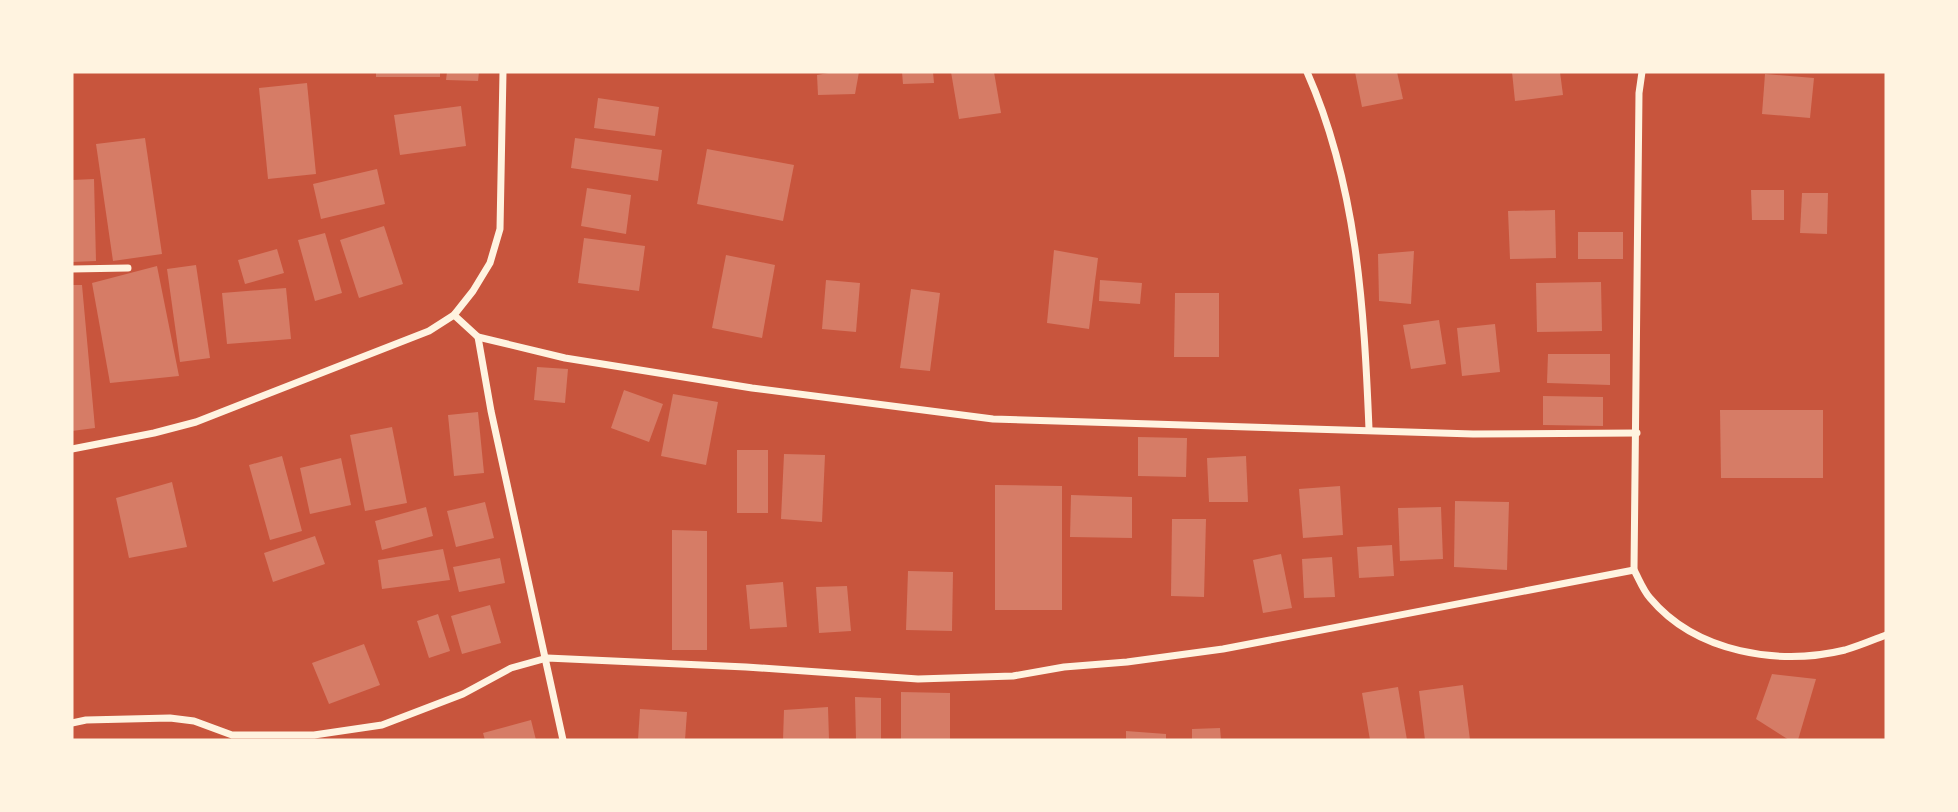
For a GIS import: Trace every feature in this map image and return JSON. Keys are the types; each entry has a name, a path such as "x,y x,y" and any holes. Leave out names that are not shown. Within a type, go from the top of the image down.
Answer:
{"street":[{"path":"72,449 196,422 429,331 454,315 490,263 500,229 503,72"},
{"path":"1307,72 1323,109 1342,174 1361,288 1368,429"},
{"path":"1642,72 1639,93 1634,570 1650,598 1670,615 1691,632 1723,645 1783,657 1847,649 1886,635"},
{"path":"72,269 128,268"},
{"path":"454,315 478,337 565,358 661,374 993,419 1473,433 1637,433"},
{"path":"478,337 494,424 563,740"},
{"path":"72,723 86,720 170,718 194,721 232,735 314,735 382,725 463,694 511,668 547,658 918,678 1013,676 1064,667 1223,649 1634,570"}],"building":[{"path":"376,72 440,72 440,77 376,77"},
{"path":"447,72 479,72 478,81 446,80"},
{"path":"859,72 855,94 818,95 817,75"},
{"path":"902,72 933,72 934,83 903,84"},
{"path":"951,72 994,72 1001,113 959,119"},
{"path":"1355,72 1397,72 1403,99 1362,107"},
{"path":"1512,72 1560,72 1563,95 1515,101"},
{"path":"1765,74 1814,78 1810,118 1762,114"},
{"path":"307,83 316,174 268,179 259,88"},
{"path":"598,98 659,107 655,136 594,128"},
{"path":"461,106 466,146 400,155 394,115"},
{"path":"145,138 162,254 113,261 96,144"},
{"path":"575,138 662,150 658,181 571,168"},
{"path":"707,149 794,165 783,221 697,204"},
{"path":"377,169 385,204 321,219 313,184"},
{"path":"94,179 96,261 72,262 72,180"},
{"path":"587,188 631,195 626,234 581,226"},
{"path":"1751,190 1784,190 1784,220 1752,220"},
{"path":"1802,193 1828,193 1827,234 1800,233"},
{"path":"1555,210 1556,258 1510,259 1508,211"},
{"path":"384,226 403,284 359,298 340,240"},
{"path":"1578,232 1623,232 1623,259 1578,259"},
{"path":"325,233 342,293 315,301 298,240"},
{"path":"584,238 645,246 639,291 578,283"},
{"path":"277,249 284,273 245,284 238,260"},
{"path":"1054,250 1098,258 1089,329 1047,323"},
{"path":"1414,251 1411,304 1379,301 1378,254"},
{"path":"726,255 775,265 762,338 712,328"},
{"path":"196,265 210,358 180,362 167,269"},
{"path":"157,266 179,376 110,383 92,283"},
{"path":"826,280 860,283 856,332 822,329"},
{"path":"1100,280 1142,283 1140,304 1099,301"},
{"path":"1601,282 1602,331 1537,332 1536,283"},
{"path":"72,285 82,285 95,428 72,431"},
{"path":"286,288 291,339 227,344 222,293"},
{"path":"911,289 940,293 930,371 900,368"},
{"path":"1175,293 1219,293 1219,357 1174,357"},
{"path":"1439,320 1446,364 1411,369 1403,325"},
{"path":"1495,324 1500,372 1462,376 1457,328"},
{"path":"1548,354 1610,354 1610,385 1547,383"},
{"path":"537,367 568,369 565,403 534,400"},
{"path":"624,390 663,404 649,442 611,428"},
{"path":"673,394 718,402 706,465 661,456"},
{"path":"1543,396 1603,397 1603,426 1543,425"},
{"path":"1720,410 1823,410 1823,478 1721,478"},
{"path":"478,412 484,473 454,476 448,415"},
{"path":"392,427 407,503 365,511 350,435"},
{"path":"1138,437 1187,438 1186,477 1138,476"},
{"path":"737,450 768,450 768,513 737,513"},
{"path":"784,454 825,455 822,522 781,519"},
{"path":"282,456 302,531 270,540 249,465"},
{"path":"1246,456 1248,502 1209,502 1207,458"},
{"path":"341,458 351,505 310,514 300,468"},
{"path":"172,482 187,547 129,558 116,498"},
{"path":"995,485 1062,486 1062,610 995,610"},
{"path":"1340,486 1343,535 1303,538 1299,489"},
{"path":"1071,495 1132,497 1132,538 1070,537"},
{"path":"1455,501 1509,502 1507,570 1454,567"},
{"path":"485,502 494,538 456,547 447,511"},
{"path":"426,507 433,536 382,550 375,521"},
{"path":"1441,507 1443,559 1400,561 1398,508"},
{"path":"1172,519 1206,519 1204,597 1171,596"},
{"path":"672,530 707,531 707,650 672,650"},
{"path":"315,536 325,564 273,582 264,553"},
{"path":"1392,545 1394,576 1359,578 1357,547"},
{"path":"443,549 450,580 382,589 378,560"},
{"path":"1281,554 1292,608 1263,613 1253,560"},
{"path":"1332,557 1335,597 1304,598 1302,559"},
{"path":"500,558 505,583 459,592 453,567"},
{"path":"908,571 953,572 952,631 906,630"},
{"path":"783,582 787,627 750,629 746,585"},
{"path":"847,586 851,631 819,633 816,587"},
{"path":"490,605 501,643 462,654 451,616"},
{"path":"438,614 450,651 429,658 417,621"},
{"path":"364,644 380,685 329,704 312,663"},
{"path":"1772,674 1816,679 1798,740 1789,740 1756,719"},
{"path":"1463,685 1470,740 1425,740 1419,691"},
{"path":"1398,687 1407,740 1370,740 1362,693"},
{"path":"901,692 950,693 950,740 901,740"},
{"path":"855,697 881,698 881,740 856,740"},
{"path":"828,707 829,740 783,740 784,710"},
{"path":"640,709 687,712 685,740 638,740"},
{"path":"531,720 536,740 485,740 483,733"},
{"path":"1220,728 1221,740 1192,740 1192,729"},
{"path":"1126,731 1166,734 1166,740 1126,740"}]}
